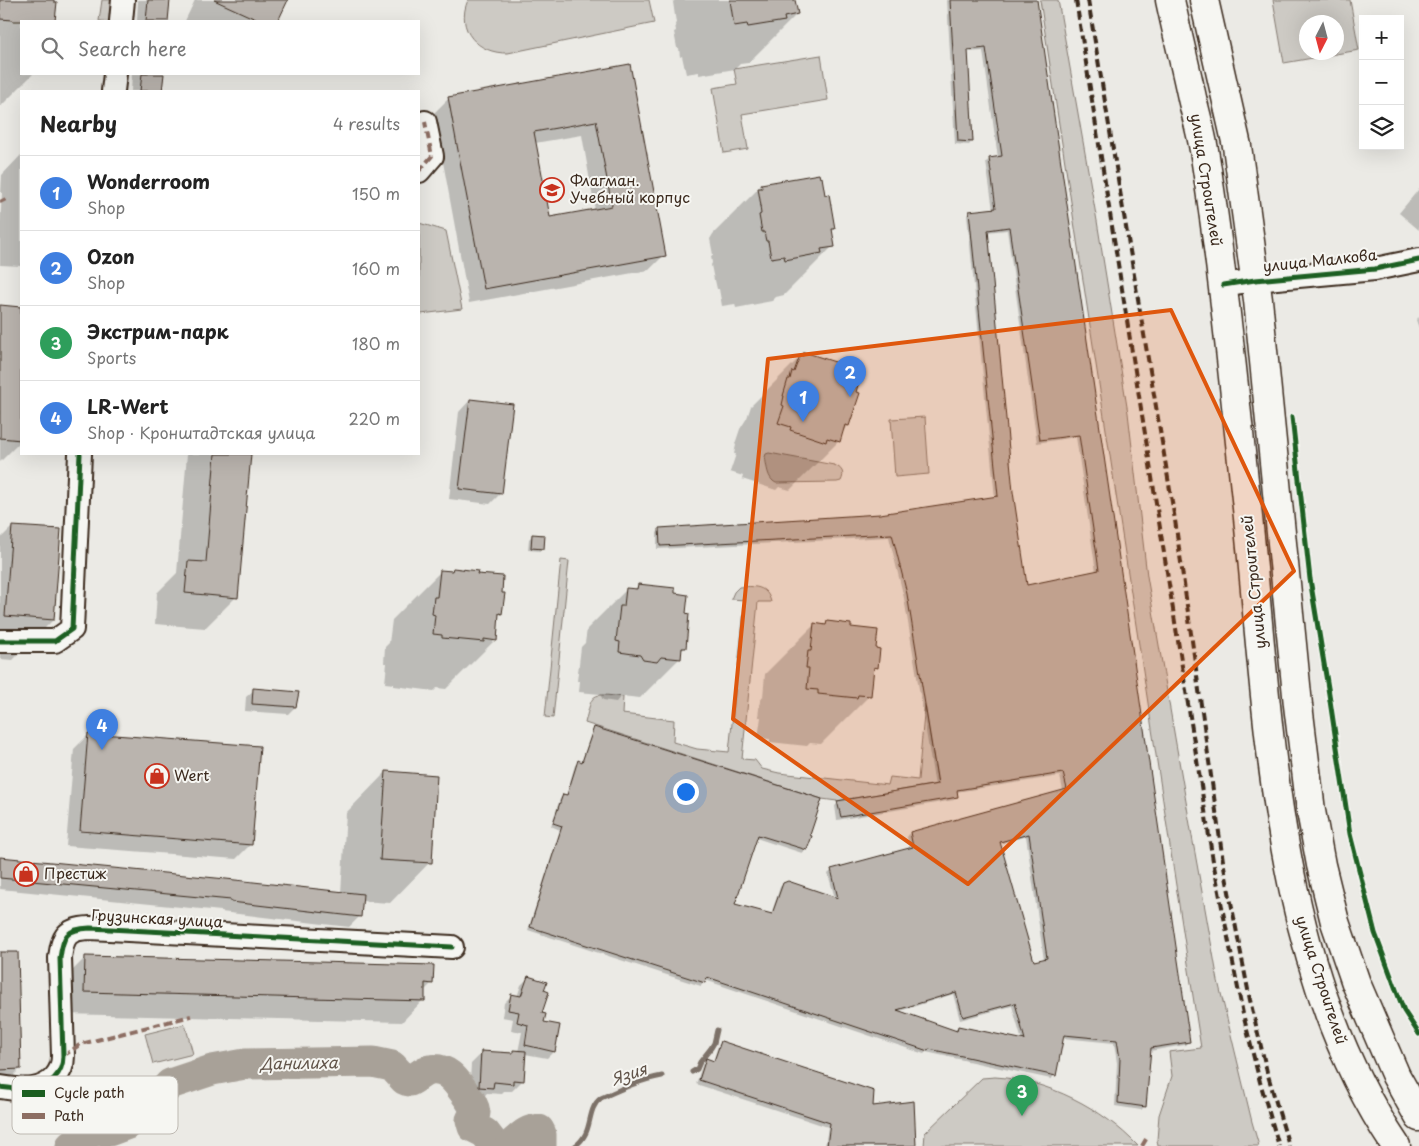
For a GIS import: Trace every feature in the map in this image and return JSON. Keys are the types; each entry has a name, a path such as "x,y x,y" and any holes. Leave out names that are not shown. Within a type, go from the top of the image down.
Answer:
{"main road":[{"name":"улица Строителей","path":"1170,0 1204,147 1234,378 1240,454 1276,794 1292,883 1305,939 1332,1022 1361,1088 1396,1146"},
{"name":"улица Строителей","path":"1204,0 1237,146 1255,280 1298,705 1311,811 1321,865 1335,922 1356,983 1396,1076 1419,1117"},
{"path":"1298,705 1316,755 1348,916 1364,968 1406,1062 1419,1086"},
{"path":"1305,939 1331,1029 1361,1113 1376,1146"}],"street":[{"path":"121,20 123,0"},
{"path":"112,90 114,75"},
{"path":"420,170 432,156 425,122"},
{"name":"улица Малкова","path":"1223,285 1255,280 1375,269 1419,260"},
{"path":"0,640 55,641 72,629 80,455"},
{"name":"Грузинская улица","path":"55,1076 60,1070 63,1056 60,958 65,936 76,929 90,928 452,947"}],"highlighted area":[{"path":"1171,310 1294,571 968,884 733,719 768,359"}],"shaded area":[{"path":"102,0 115,0 112,20 99,20"},
{"path":"468,0 649,0 654,23 508,53 497,52 479,45 467,30 465,11"},
{"path":"1040,0 1058,0 1097,221 1128,413 1147,576 1193,842 1218,981 1259,1146 1158,1146 1159,1115 1172,1076 1169,1052 1201,1048"},
{"path":"1273,0 1350,0 1359,50 1344,53 1344,15 1299,15 1299,60 1301,60 1284,63"},
{"path":"821,55 828,100 742,114 748,149 724,153 713,88 737,84 734,69"},
{"path":"420,223 446,231 462,309 421,314"},
{"path":"925,417 929,474 895,477 891,419"},
{"path":"769,453 834,465 842,471 843,476 841,481 837,482 776,483 771,479 767,468 765,457"},
{"path":"561,560 569,561 553,718 545,717"},
{"path":"739,587 759,588 766,592 771,602 758,602 742,759 755,760 762,769 779,773 888,785 890,777 918,780 925,704 938,784 837,801 822,799 585,723 590,705 595,697 604,695 623,697 622,714 674,720 673,742 697,749 729,752 745,600 731,599"},
{"path":"185,1024 193,1054 153,1064 145,1034"},
{"path":"995,1077 1035,1084 1073,1098 1108,1120 1138,1146 924,1146 925,1133 982,1078"}],"building":[{"path":"0,0 54,0 54,2 57,2 55,20 12,21 0,19"},
{"path":"148,0 170,0 168,20 146,20"},
{"path":"214,0 288,0 278,20 258,20"},
{"path":"730,0 795,0 798,14 784,17 785,21 748,27 747,24 734,26"},
{"path":"950,0 1037,0 1190,1042 1151,1048 1146,1107 1118,1103 1120,1059 1117,1040 1064,1035 1056,1076 929,1049 928,1051 707,977 705,983 530,927 562,826 553,823 563,794 567,795 578,760 582,762 594,727 822,799 807,850 758,835 735,904 772,914 783,883 788,881 838,898 831,869 913,847 910,832 1067,789 1063,773 957,790 958,797 841,817 837,801 938,784 907,594 892,534 660,546 659,528 880,514 998,496 969,211 996,208 989,158 1002,156 986,48 968,50 973,142 958,141","holes":["1009,227 1040,440 1079,435 1099,570 1027,585 1013,492 988,230","1029,834 1047,958 1034,961 1000,842","956,992 963,1017 1015,1003 1025,1040 958,1026 957,1031 897,1010"]},
{"path":"630,64 666,256 484,289 448,97","holes":["596,121 612,206 550,217 534,132"]},
{"path":"142,75 164,75 162,90 140,90"},
{"path":"819,174 820,178 822,177 825,195 829,194 835,229 832,229 835,247 821,249 822,253 785,260 784,256 771,258 768,241 766,241 764,232 762,232 758,188 762,188 761,184"},
{"path":"0,305 20,307 20,440 0,438"},
{"path":"804,352 860,370 859,374 861,375 856,392 860,393 849,426 845,425 840,442 827,438 826,442 790,430 791,427 778,423 784,406 782,405 783,396 788,379 790,379 792,371 794,372 800,355 803,356"},
{"path":"470,399 513,404 502,494 459,489"},
{"path":"215,455 251,455 238,598 185,593 188,561 206,562"},
{"path":"12,526 61,529 54,620 5,616"},
{"path":"532,534 545,535 544,549 531,548"},
{"path":"453,568 478,571 477,574 503,576 502,593 505,593 502,614 499,613 497,641 484,639 484,642 442,638 442,635 433,634 435,615 432,614 434,597 437,597 440,570 452,571"},
{"path":"638,584 675,588 675,593 688,595 686,613 689,614 686,648 682,648 681,659 661,657 657,662 643,660 640,655 619,652 620,642 616,641 620,606 624,606 626,588 637,589"},
{"path":"827,621 851,624 851,627 878,630 876,648 880,649 878,668 874,667 871,696 858,695 857,698 818,694 818,690 807,689 809,668 806,668 808,651 811,651 814,623 826,625"},
{"path":"253,688 299,692 296,707 252,704"},
{"path":"88,733 260,746 252,845 80,831"},
{"path":"386,771 437,775 432,863 380,860"},
{"path":"0,857 363,894 361,917 231,902 231,900 0,878"},
{"path":"0,952 18,952 21,1069 0,1070"},
{"path":"85,956 434,965 433,984 425,983 425,1001 84,992"},
{"path":"528,976 547,982 544,990 549,992 542,1013 546,1014 544,1022 560,1025 555,1052 525,1045 528,1025 517,1022 519,1012 508,1010 511,994 521,996"},
{"path":"721,1041 874,1091 873,1106 914,1101 916,1146 827,1146 830,1123 699,1080 706,1058 714,1061"},
{"path":"513,1050 526,1051 524,1081 513,1080 513,1084 494,1082 493,1088 479,1087 481,1051 513,1053"}],"waterway":[{"name":"Язия","path":"692,1072 697,1069 714,1043 717,1030"},
{"name":"Данилиха","path":"178,1081 212,1070 245,1064 373,1062 392,1066 405,1080 410,1081 427,1071 441,1071 458,1084 472,1104 475,1113 471,1120 473,1127 485,1133 495,1146"},
{"name":"Язия","path":"575,1146 585,1134 593,1109 601,1098 638,1082 662,1076"},
{"name":"Данилиха","path":"510,1146 527,1133 535,1130 539,1130 541,1134 541,1146"},
{"name":"Данилиха","path":"71,1146 82,1136 88,1134"}],"railway":[{"path":"1076,0 1213,861 1243,1014 1279,1146"},
{"path":"1088,0 1175,520 1223,861 1250,1000 1267,1072 1289,1146"}],"marked path":[{"path":"420,170 432,156 425,122"},
{"path":"0,202 6,199"},
{"path":"63,1056 81,1044 191,1016"},
{"path":"1142,1146 1148,1136"}],"cycle path":[{"path":"1223,285 1255,280 1375,269 1419,260"},
{"path":"1292,417 1310,579 1350,834 1375,933 1404,1011 1419,1034"},
{"path":"0,641 55,641 72,629 80,455"},
{"path":"56,1076 61,1068 63,1056 60,958 64,939 76,930 90,928 452,947"},
{"path":"0,1087 12,1088"}],"place":[{"name":"Флагман. Учебный корпус","path":"552,190"},
{"name":"Ozon","path":"850,397"},
{"name":"Wonderroom","path":"803,422"},
{"name":"LR-Wert","path":"102,750"},
{"name":"Wert","path":"157,776"},
{"name":"Престиж","path":"26,874"},
{"name":"Экстрим-парк","path":"1022,1116"}]}
